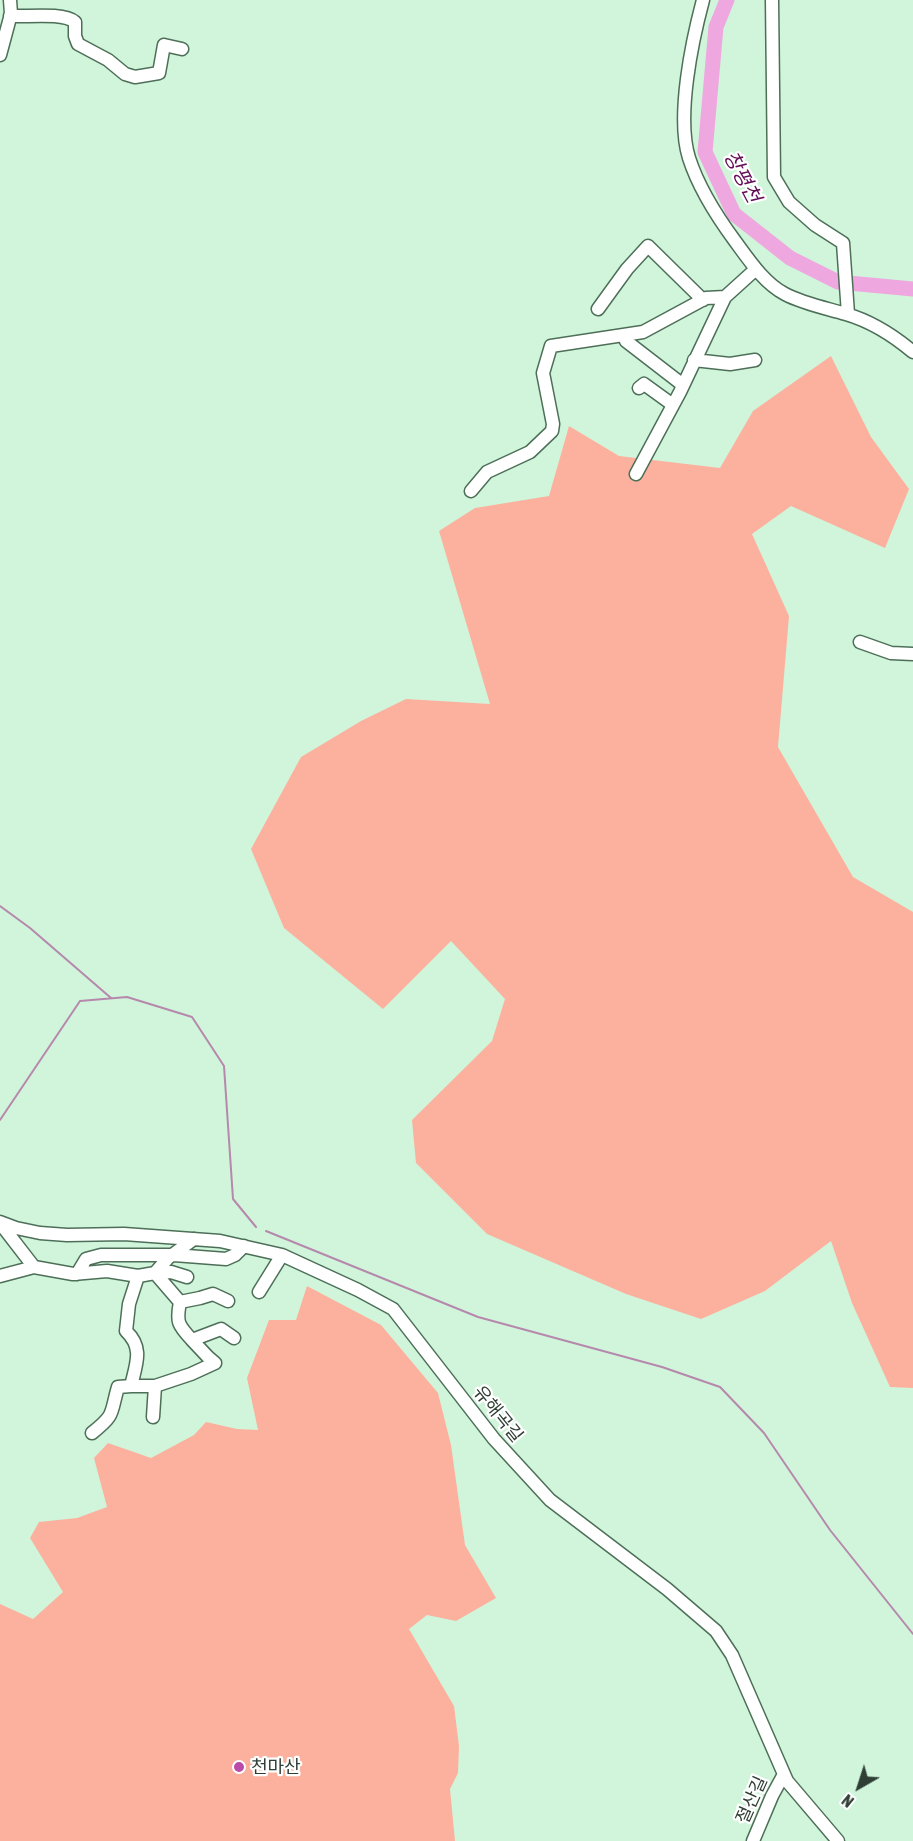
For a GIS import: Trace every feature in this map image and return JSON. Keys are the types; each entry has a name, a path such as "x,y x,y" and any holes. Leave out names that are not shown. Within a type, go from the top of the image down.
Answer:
{"street":[{"path":"0,55 10,16 10,0"},
{"path":"703,0 683,115 689,157 722,223 756,269 785,294 848,314 881,330 913,352"},
{"path":"772,0 774,177 789,202 816,225 843,243 848,314"},
{"path":"10,16 69,17 75,22 75,36 78,44 108,60 125,74 135,77 159,73 164,45 182,49"},
{"path":"598,309 627,269 648,246 703,300"},
{"path":"636,474 673,405 725,297 756,269"},
{"path":"471,491 487,472 524,456 552,431 553,424 543,373 551,346 643,332 703,300 725,297"},
{"path":"624,336 626,341 682,385"},
{"path":"694,360 730,364 755,360"},
{"path":"639,388 644,384 673,405"},
{"path":"860,642 891,653 913,654"},
{"path":"0,1223 34,1267"},
{"name":"유해곡길","path":"0,1223 40,1233 124,1234 220,1241 244,1246 282,1255 393,1309 494,1439 550,1500 667,1589 716,1631 732,1655 787,1781 838,1841"},
{"path":"155,1274 168,1258 194,1239"},
{"path":"77,1274 86,1259 101,1254 174,1255 226,1259 235,1255 244,1246"},
{"path":"259,1292 282,1255"},
{"path":"0,1276 34,1267 77,1274 107,1271 138,1276 171,1272 187,1277"},
{"path":"155,1274 180,1302"},
{"path":"131,1386 138,1356 134,1339 126,1330 129,1304 138,1276"},
{"path":"180,1302 213,1294 228,1301"},
{"path":"93,1433 108,1420 113,1411 118,1387 155,1386 215,1363 180,1326 177,1317 180,1302"},
{"path":"192,1340 221,1329 234,1338"},
{"path":"153,1417 155,1386"},
{"name":"절산길","path":"753,1841 784,1774"}],"shaded area":[{"path":"831,356 871,437 909,489 885,548 791,506 752,534 789,616 778,747 853,877 913,912 913,1388 890,1387 852,1303 831,1241 765,1291 701,1319 626,1294 487,1234 416,1163 412,1120 492,1041 505,999 451,941 383,1009 284,928 251,849 301,757 361,721 406,699 490,704 439,531 475,508 549,496 569,426 619,456 720,468 753,411"},
{"path":"307,1286 381,1325 438,1393 451,1445 465,1545 496,1598 456,1621 427,1615 409,1629 454,1706 459,1746 458,1773 450,1789 455,1841 0,1841 0,1604 33,1619 63,1592 30,1538 39,1522 77,1518 107,1507 94,1458 108,1443 151,1458 194,1435 206,1422 237,1429 258,1430 247,1378 269,1320 296,1320"}],"waterway":[{"name":"창평천","path":"727,0 716,27 705,152 734,214 790,258 838,282 913,289"},
{"path":"0,906 30,928 111,998"},
{"path":"0,1120 80,1001 127,997 192,1017 224,1066 233,1199 256,1227"},
{"path":"266,1231 478,1317 662,1367 720,1387 764,1433 830,1530 913,1634"}],"place":[{"name":"천마산","path":"239,1767"}]}
